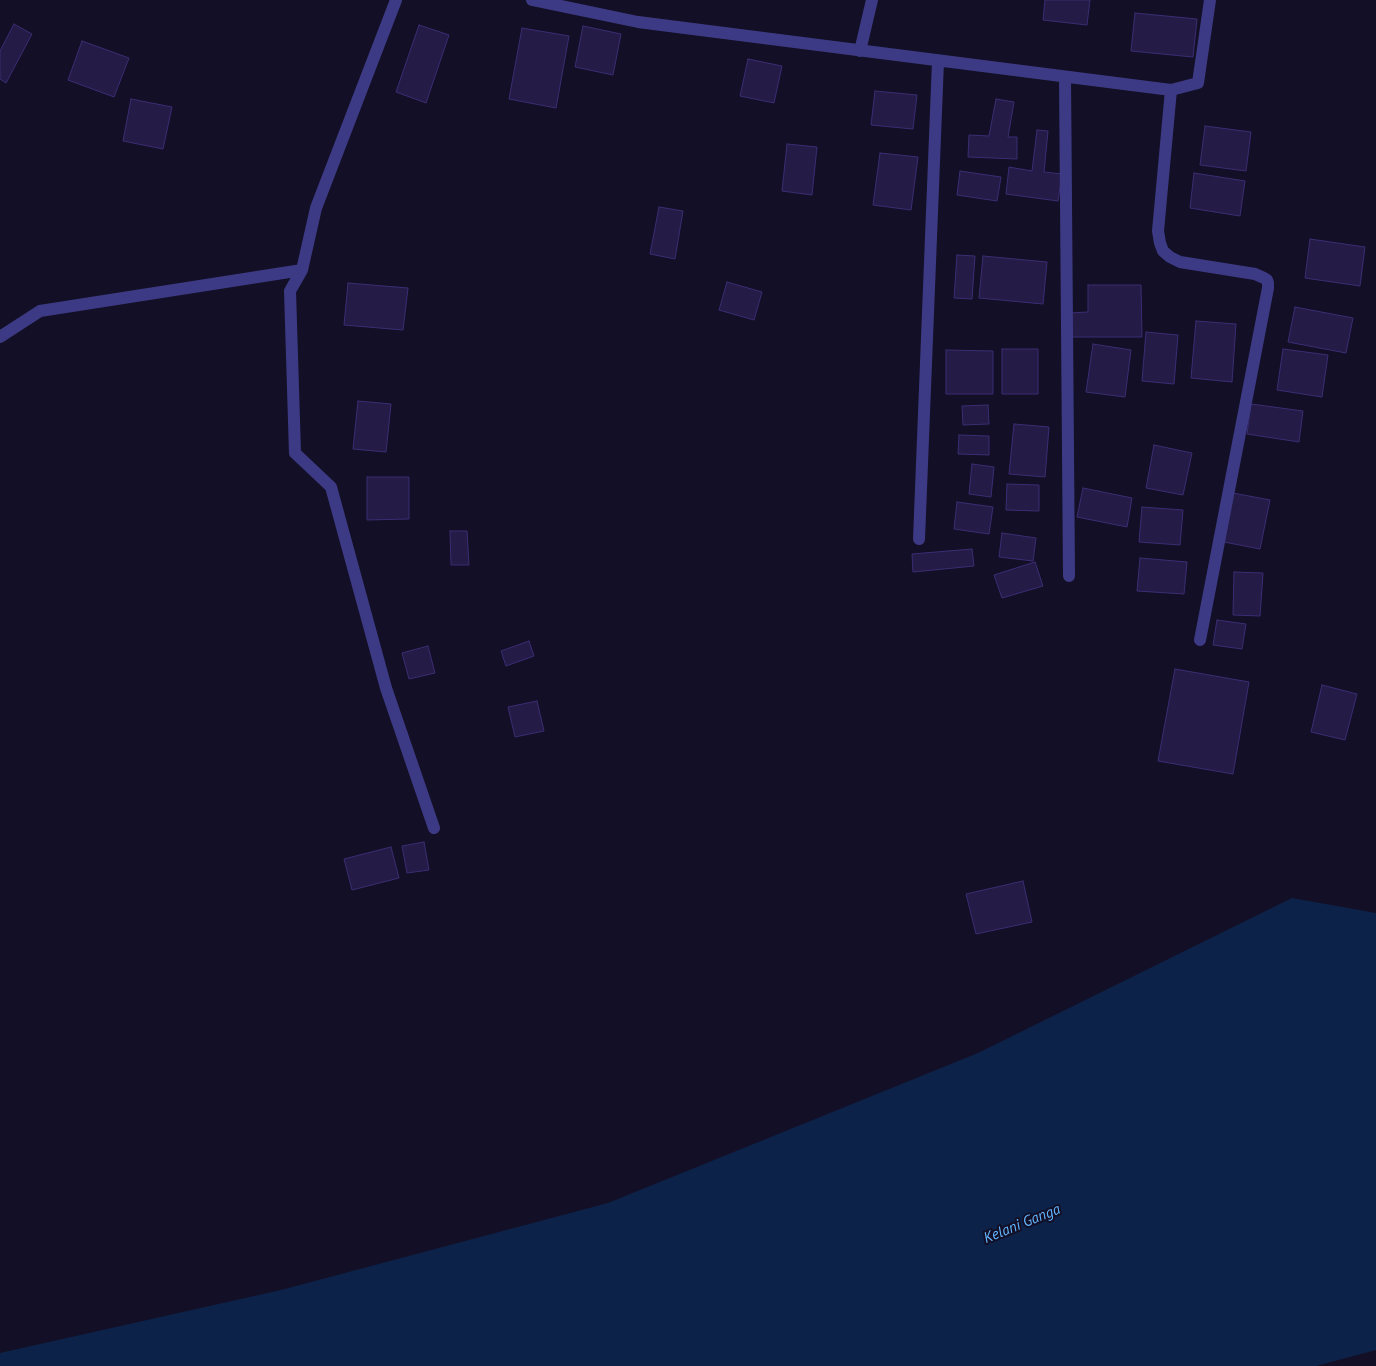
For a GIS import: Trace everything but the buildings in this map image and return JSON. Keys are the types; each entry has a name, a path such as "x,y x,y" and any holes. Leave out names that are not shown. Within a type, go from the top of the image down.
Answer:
{"street":[{"path":"396,0 316,208 302,270 290,292 295,453 331,487 386,688 434,828"},
{"path":"532,0 638,22 1171,90 1198,83 1210,0"},
{"path":"860,51 872,0"},
{"path":"918,539 938,61"},
{"path":"1065,77 1069,576"},
{"path":"1171,90 1158,231 1163,251 1180,262 1255,274 1267,280 1268,283 1200,640"},
{"path":"0,337 40,312 302,270"}],"water":[{"name":"Kelani Ganga","path":"1292,898 1376,913 1376,1350 1316,1366 0,1366 0,1353 281,1290 608,1203 978,1053"}]}
